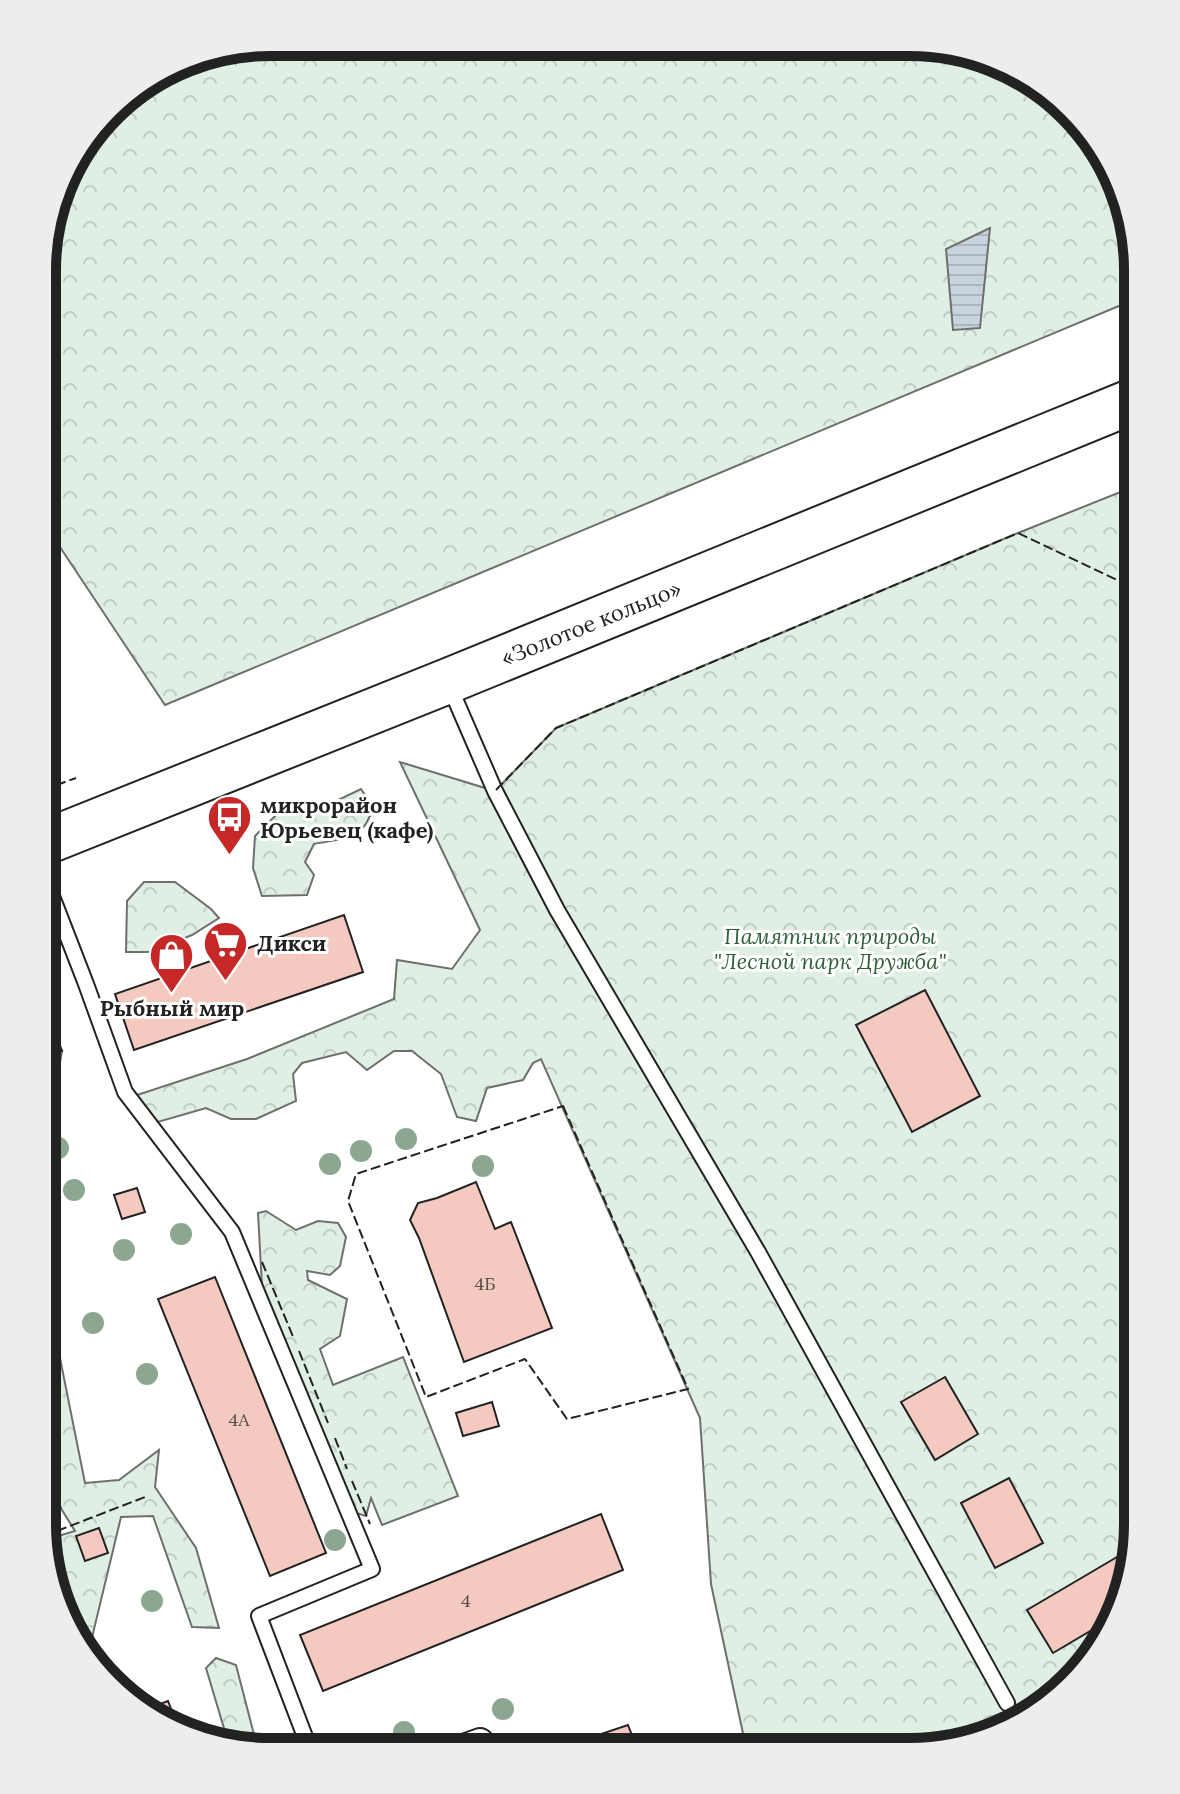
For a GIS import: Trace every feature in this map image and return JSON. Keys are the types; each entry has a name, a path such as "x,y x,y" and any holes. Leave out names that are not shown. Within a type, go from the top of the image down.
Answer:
{"highway":[{"name":"«Золотое кольцо»","path":"56,838 1124,405"}],"lane":[{"path":"448,681 495,791 557,910 758,1252 1007,1703"},
{"path":"56,907 125,1092 232,1232 372,1569 259,1616 305,1738"}],"green space":[{"path":"270,56 910,56 966,63 992,72 1040,100 1080,140 1108,188 1117,214 1122,242 1124,304 165,705 56,541 56,270 63,214 72,188 92,151 129,109 151,92 185,75 244,58"},
{"name":"Памятник природы \"Лесной парк Дружба\"","path":"1124,491 1124,1538 1120,1566 1108,1606 1080,1654 1040,1694 992,1722 952,1734 910,1738 744,1738 711,1584 700,1418 541,1059 533,1063 523,1080 487,1088 476,1121 457,1117 441,1074 412,1051 394,1051 367,1070 346,1052 302,1063 293,1074 296,1101 256,1119 231,1119 206,1108 151,1124 133,1108 137,1095 247,1059 394,999 397,960 452,969 480,930 400,762 495,791 556,728"},
{"path":"361,789 373,807 369,818 351,836 314,844 305,862 314,875 307,895 262,896 253,868 255,836 276,815 307,815"},
{"path":"144,882 175,882 219,918 192,935 150,952 126,952 127,901"},
{"path":"62,1051 56,1080 56,1053"},
{"path":"266,1211 296,1230 318,1221 338,1223 346,1237 340,1266 330,1275 307,1271 308,1280 347,1299 340,1336 320,1349 333,1385 403,1357 458,1496 382,1525 371,1498 366,1516 356,1513 262,1286 258,1213"},
{"path":"56,1338 85,1483 119,1480 159,1450 155,1487 196,1548 219,1628 192,1627 153,1516 121,1517 91,1641 72,1606 63,1580 57,1536 75,1531 56,1496"},
{"path":"216,1658 236,1665 255,1737 225,1733 206,1668"}],"shaded area":[{"path":"990,228 980,328 953,330 946,249"}],"building":[{"path":"344,915 363,972 134,1050 115,994"},
{"path":"925,990 980,1096 912,1132 856,1025"},
{"path":"56,1035 62,1051 56,1053"},
{"path":"476,1182 495,1229 511,1222 552,1328 464,1362 410,1220 418,1203"},
{"path":"137,1188 145,1212 122,1219 114,1195"},
{"path":"215,1277 326,1553 270,1576 158,1299"},
{"path":"945,1377 978,1434 935,1460 901,1402"},
{"path":"492,1402 499,1426 463,1436 456,1413"},
{"path":"1009,1478 1043,1543 995,1568 961,1503"},
{"path":"601,1514 623,1570 323,1691 300,1635"},
{"path":"99,1528 108,1553 85,1561 76,1536"},
{"path":"1117,1557 1121,1562 1113,1593 1097,1627 1053,1653 1027,1610"},
{"path":"168,1701 173,1714 163,1709 157,1705"},
{"path":"628,1725 633,1738 595,1736"}],"fence":[{"path":"496,790 556,728 1018,533 1124,583"},
{"path":"56,785 76,778"},
{"path":"563,1106 688,1389 567,1419 525,1359 426,1397 348,1201 356,1174 563,1106"},
{"path":"262,1262 294,1339"},
{"path":"299,1351 328,1423"},
{"path":"335,1438 347,1469"},
{"path":"352,1481 370,1524"},
{"path":"57,1531 145,1497"}],"place":[{"name":"микрорайон Юрьевец (кафе)","path":"229,857"},
{"name":"Дикси","path":"226,982"},
{"name":"Рыбный мир","path":"172,994"}]}
